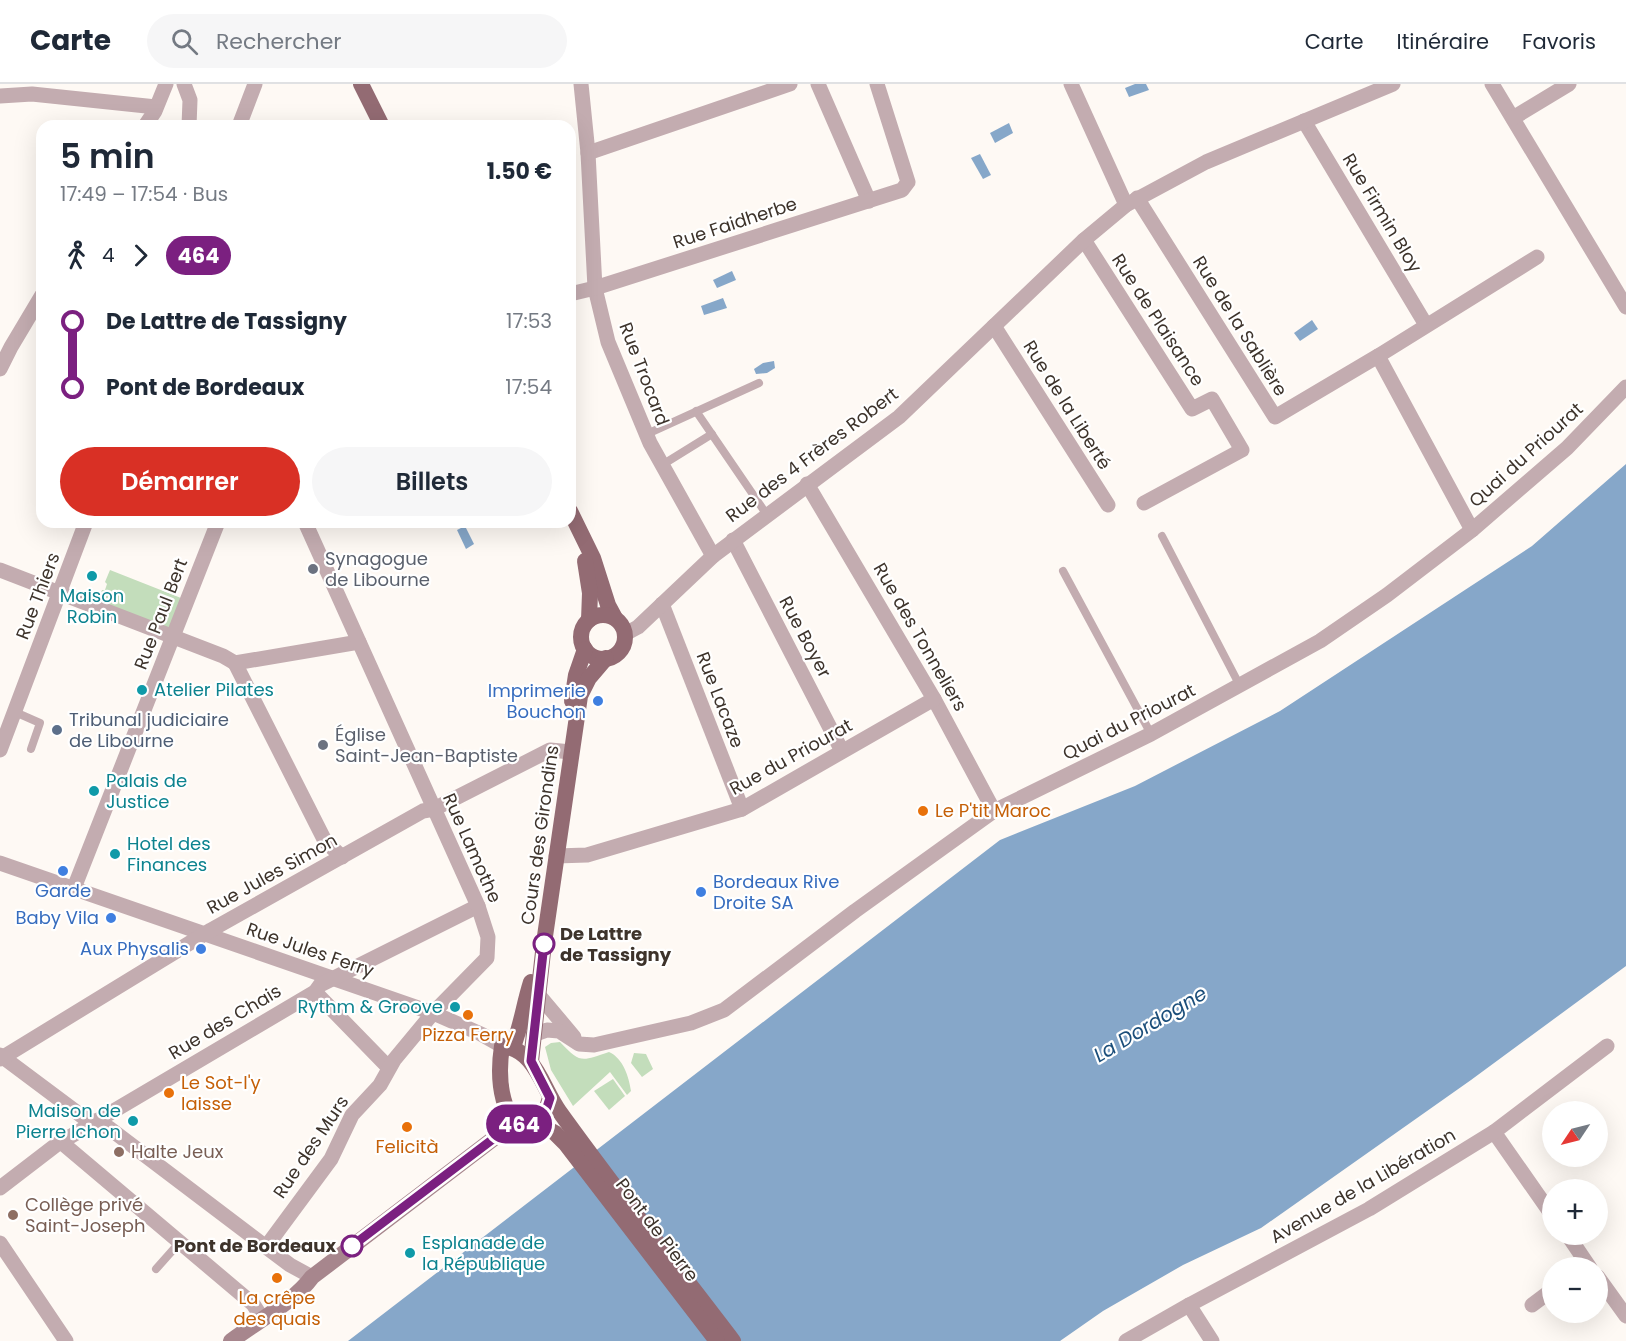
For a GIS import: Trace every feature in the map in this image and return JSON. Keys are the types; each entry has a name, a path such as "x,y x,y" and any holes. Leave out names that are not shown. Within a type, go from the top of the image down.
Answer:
{"main road":[{"path":"352,84 370,120"},
{"path":"361,84 379,120"},
{"path":"576,523 593,558 608,605 625,634"},
{"name":"Cours des Girondins","path":"531,1061 537,993 556,856 576,675 585,648 581,637 589,620 590,593 586,566 570,528"},
{"path":"589,620 602,615 615,618"},
{"name":"Cours des Girondins","path":"514,1123 506,1110 499,1068 507,1046 521,1026 524,1003 531,982 568,751 580,696 589,678 606,658 620,650 625,634"},
{"path":"585,648 594,657 606,658"},
{"path":"507,1046 531,1061 570,1139 734,1341"},
{"path":"231,1341 305,1287 312,1277 514,1123 524,1126 537,1123 546,1114 550,1098"},
{"path":"537,1123 570,1139"},
{"name":"Pont de Pierre","path":"570,1139 717,1341"}],"street":[{"path":"149,120 166,84"},
{"path":"184,84 190,99 189,120"},
{"path":"240,120 255,84"},
{"name":"Rue Trocard","path":"581,84 588,153 595,288 608,342 662,465 712,556"},
{"path":"588,153 790,84"},
{"path":"818,84 869,201"},
{"name":"Rue Faidherbe","path":"576,293 902,190 908,182 877,84"},
{"name":"Rue de la Sablière","path":"1071,84 1112,176 1132,201 1275,417 1378,356"},
{"name":"Rue des 4 Frères Robert","path":"625,634 638,627 712,556 899,417 1084,240 1132,201 1206,162 1393,84"},
{"path":"1492,84 1626,307"},
{"path":"1513,118 1569,84"},
{"path":"0,96 32,94 156,107"},
{"name":"Rue Firmin Bloy","path":"1304,121 1426,325"},
{"name":"Rue de Plaisance","path":"1084,240 1192,409 1212,399 1242,450 1143,503"},
{"path":"1472,530 1378,356 1537,257"},
{"path":"0,369 36,305"},
{"name":"Rue de la Liberté","path":"994,326 1108,505"},
{"name":"Quai du Priourat","path":"579,1044 594,1045 691,1023 724,1010 855,911 994,811 1151,734 1320,641 1388,595 1472,530 1567,448 1626,387"},
{"name":"Rue des Tonneliers","path":"807,484 934,699 994,811"},
{"name":"Rue Thiers","path":"0,750 84,528"},
{"name":"Rue Paul Bert","path":"74,888 216,528"},
{"name":"Rue Lamothe","path":"307,528 478,906 488,937 487,958 433,1013"},
{"name":"Rue Boyer","path":"733,540 842,751"},
{"path":"0,570 223,656 235,663 325,841 342,857"},
{"name":"Rue Lacaze","path":"662,604 742,809"},
{"path":"235,663 359,642"},
{"name":"Rue du Priourat","path":"556,856 587,855 742,809 934,699"},
{"name":"Rue Jules Simon","path":"1,1057 206,935 423,812 434,809 550,750 568,751"},
{"name":"Rue Jules Ferry","path":"0,863 433,1013 507,1046"},
{"name":"Rue des Chais","path":"0,1188 61,1142 315,992 320,985 407,944 478,906"},
{"path":"315,992 389,1068"},
{"path":"537,993 579,1044"},
{"name":"Rue des Murs","path":"266,1247 331,1159 352,1115 380,1085 394,1060 433,1013"},
{"path":"533,1035 547,1030 560,1031 579,1044"},
{"name":"Avenue de la Libération","path":"1126,1341 1145,1328 1369,1209 1494,1132 1608,1046"},
{"path":"1,1057 83,1117 109,1128 290,1265 312,1277"},
{"path":"1494,1132 1542,1201"},
{"path":"61,1142 253,1304 262,1318"},
{"path":"0,1243 66,1341"},
{"path":"1608,1291 1626,1316"},
{"path":"1532,1305 1542,1298"},
{"path":"1188,1305 1212,1341"},
{"path":"1145,1328 1156,1341"}],"lane":[{"path":"647,434 759,383"},
{"path":"696,411 767,515"},
{"path":"662,465 712,435"},
{"path":"1162,536 1240,686"},
{"path":"1063,571 1151,734"},
{"path":"15,712 40,723 31,749"},
{"path":"156,1269 180,1242"}],"green space":[{"path":"110,570 181,598 169,629 98,601 102,590 105,590 107,584 105,582"},
{"path":"560,1042 582,1059 609,1052 614,1055 624,1068 631,1091 627,1095 610,1072 573,1106 551,1070 545,1047 551,1043"},
{"path":"634,1053 646,1054 653,1069 642,1077 631,1063"},
{"path":"613,1079 625,1096 609,1110 594,1091"}],"water":[{"path":"1135,84 1146,84 1149,90 1129,97 1125,88"},
{"path":"1009,123 1013,133 995,143 990,133"},
{"path":"980,154 991,175 983,179 971,158"},
{"path":"732,271 736,280 717,288 713,280"},
{"path":"723,298 727,308 704,315 701,306"},
{"path":"1312,320 1318,329 1300,341 1294,333"},
{"path":"774,361 775,368 767,373 756,374 754,369 763,363"},
{"name":"La Dordogne","path":"1626,464 1626,966 1471,1080 1261,1228 1183,1265 1103,1311 1060,1341 348,1341 1000,840 1135,786 1280,711 1532,546"},
{"path":"466,528 474,544 466,549 457,530"}],"bus line":[{"name":"464","path":"352,1246 514,1123 524,1126 537,1123 546,1114 550,1098 531,1061 544,944"}],"place":[{"name":"Synagogue de Libourne","path":"313,569"},
{"name":"Maison Robin","path":"92,576"},
{"name":"Atelier Pilates","path":"142,690"},
{"name":"Imprimerie Bouchon","path":"598,701"},
{"name":"Tribunal judiciaire de Libourne","path":"57,730"},
{"name":"Église Saint-Jean-Baptiste","path":"323,745"},
{"name":"Palais de Justice","path":"94,791"},
{"name":"Le P'tit Maroc","path":"923,811"},
{"name":"Hotel des Finances","path":"115,854"},
{"name":"Garde","path":"63,871"},
{"name":"Bordeaux Rive Droite SA","path":"701,892"},
{"name":"Baby Vila","path":"111,918"},
{"name":"De Lattre de Tassigny","path":"544,944"},
{"name":"Aux Physalis","path":"201,949"},
{"name":"Rythm & Groove","path":"455,1007"},
{"name":"Pizza Ferry","path":"468,1015"},
{"name":"Le Sot-l'y laisse","path":"169,1093"},
{"name":"Maison de Pierre Ichon","path":"133,1121"},
{"name":"Felicità","path":"407,1127"},
{"name":"Halte Jeux","path":"119,1152"},
{"name":"Collège privé Saint-Joseph","path":"13,1215"},
{"name":"Pont de Bordeaux","path":"352,1246"},
{"name":"Esplanade de la République","path":"410,1253"},
{"name":"La crêpe des quais","path":"277,1278"}]}
